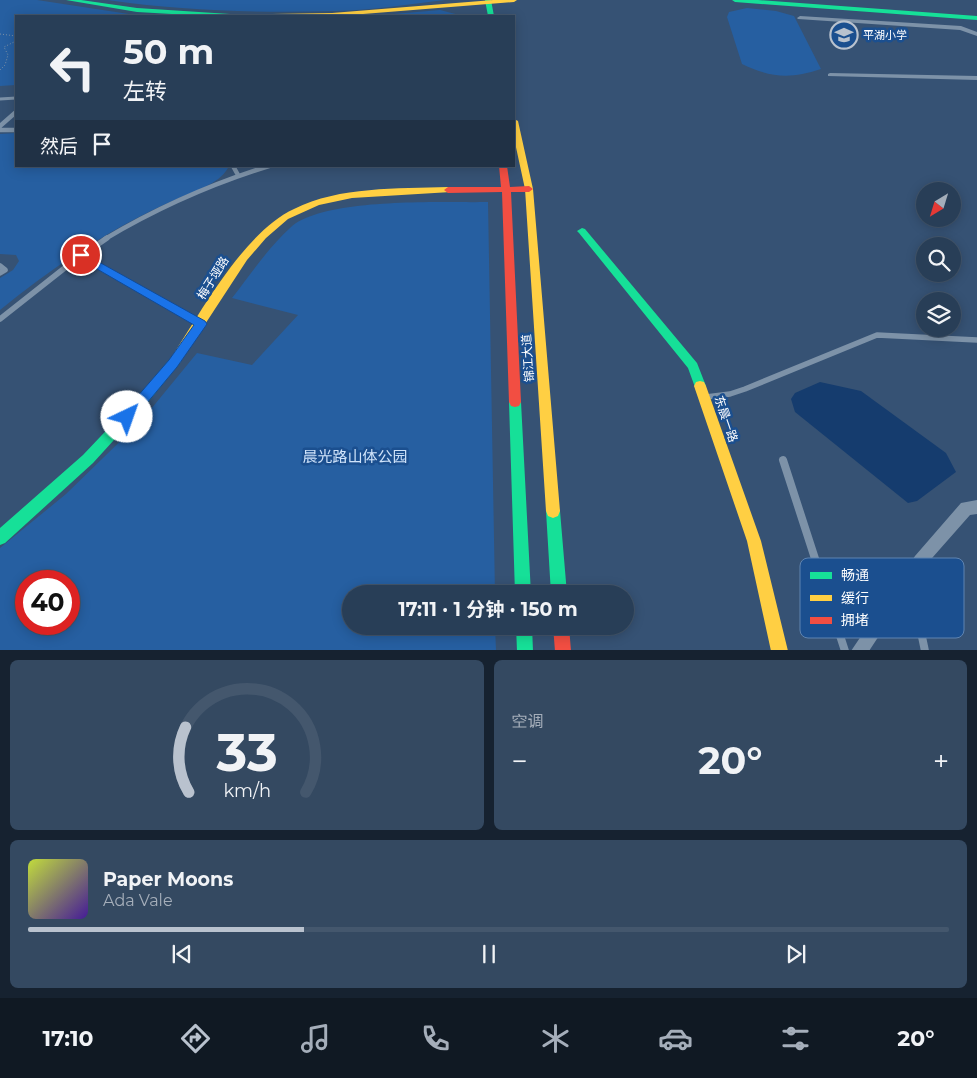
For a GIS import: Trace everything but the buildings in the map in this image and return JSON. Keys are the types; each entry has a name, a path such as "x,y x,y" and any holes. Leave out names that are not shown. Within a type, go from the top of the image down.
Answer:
{"main road":[{"path":"69,0 137,10 214,15"},
{"path":"428,6 456,0"},
{"path":"343,15 482,1 514,0"},
{"path":"494,15 500,9 522,0"},
{"path":"735,0 974,19"},
{"path":"477,15 482,1"},
{"path":"482,1 492,15"},
{"path":"428,6 464,10 475,15"},
{"name":"锦江大道","path":"515,126 529,189 558,585"},
{"name":"锦江大道","path":"503,167 506,189 523,585"},
{"name":"梅子垭路","path":"0,538 88,459 151,390 173,364 201,324 250,248 262,234 298,210 314,204 359,195 529,189"},
{"name":"东晨一路","path":"582,231 694,366 754,541 780,650"},
{"path":"524,635 525,650"},
{"path":"562,635 563,650"}],"street":[{"path":"858,10 867,22"},
{"path":"880,11 888,23"},
{"path":"800,18 961,28 977,34"},
{"path":"830,74 977,78"},
{"path":"923,558 966,508 977,507"},
{"path":"860,650 868,638"}],"lane":[{"path":"0,99 15,98"},
{"path":"0,126 15,113"},
{"path":"0,130 15,130"},
{"path":"234,167 238,175"},
{"path":"0,319 81,255 164,205 238,175 266,167"},
{"path":"81,255 201,324"},
{"path":"0,266 5,270 0,273"},
{"path":"704,397 730,394 745,389 877,336 894,334 948,340 977,340"},
{"path":"783,460 815,558"},
{"path":"841,638 845,650"}],"path":[{"path":"0,34 15,36"},
{"path":"0,70 5,65 8,54 4,47 15,42"}],"green space":[{"path":"0,0 37,0 135,15 15,15 15,85 0,86"},
{"path":"107,0 446,0 350,10 278,12 193,9"},
{"path":"747,8 776,11 794,16 821,69 790,76 781,76 753,69 742,64 727,17 729,12"},
{"path":"440,10 459,15 382,15"},
{"path":"15,133 15,167 228,168 224,174 212,183 153,210 84,248 0,310 0,278 13,270 19,261 16,255 0,254 0,134"},
{"name":"晨光路山体公园","path":"488,202 495,585 342,585 342,635 495,635 496,650 0,650 0,548 66,494 142,420 197,353 252,365 298,315 232,298 267,253 290,228 306,218 328,211 355,206"}],"shaded area":[{"path":"820,382 861,391 946,453 956,472 917,501 908,503 795,412 791,399 795,393"}],"traffic: fast":[{"path":"69,0 137,10 214,15"},
{"path":"488,0 491,15"},
{"path":"735,0 977,18"},
{"path":"582,231 693,366 700,386"},
{"path":"0,538 88,459 140,403 175,361"},
{"path":"515,402 523,585"},
{"path":"553,511 558,585"},
{"path":"524,635 525,650"}],"traffic: slow":[{"path":"332,15 514,0"},
{"path":"515,126 529,189 553,511"},
{"path":"175,361 253,246 285,217 315,203 352,195 448,190"},
{"path":"700,386 754,541 780,650"}],"traffic: jam":[{"path":"503,167 506,189 515,402"},
{"path":"448,190 529,189"},
{"path":"562,635 563,650"}],"place":[{"name":"平湖小学","path":"844,35"}],"route":[{"path":"81,255 201,324 173,364 127,417"}]}
